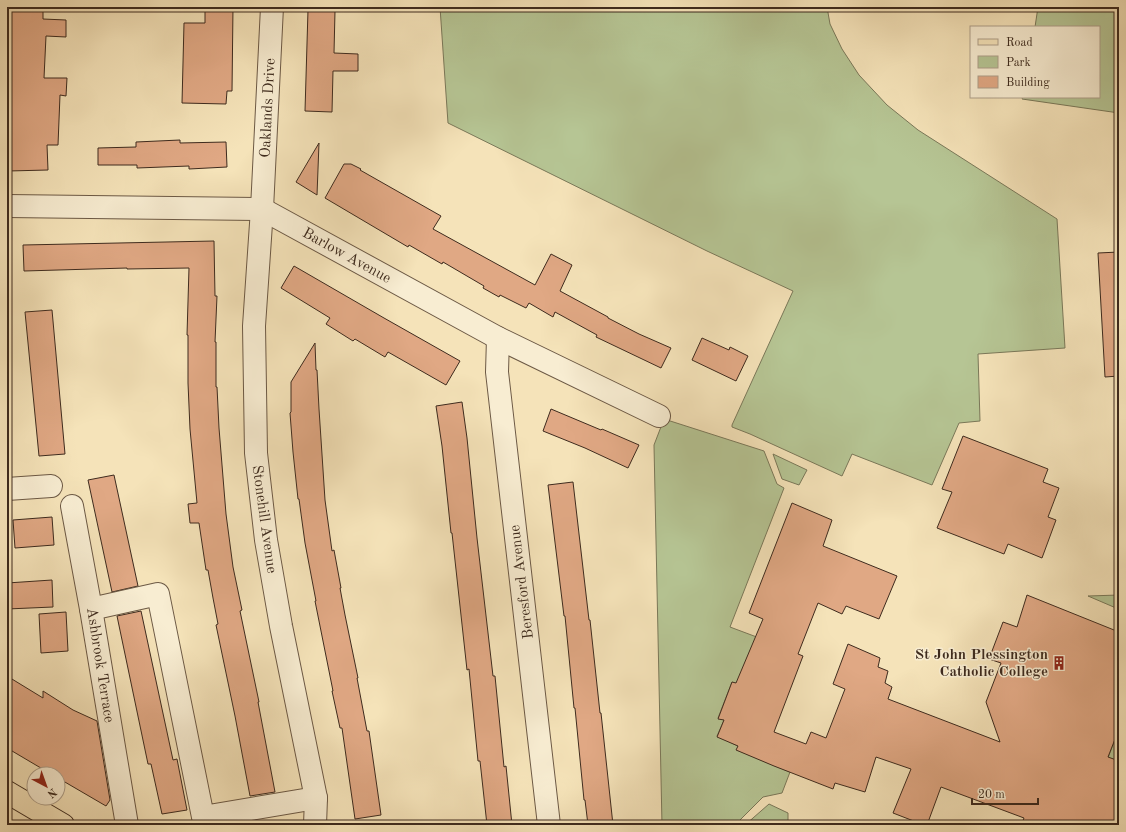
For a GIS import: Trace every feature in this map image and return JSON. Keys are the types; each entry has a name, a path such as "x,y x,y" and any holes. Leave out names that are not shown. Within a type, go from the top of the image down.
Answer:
{"main road":[{"path":"7,792 63,825"}],"street":[{"name":"Oaklands Drive","path":"262,209 272,7"},
{"name":"Barlow Avenue","path":"7,206 262,209 498,338 659,416"},
{"name":"Stonehill Avenue","path":"262,209 254,326 256,453 266,540 274,587 316,798 315,825"},
{"name":"Beresford Avenue","path":"498,338 497,372 550,825"},
{"path":"7,485 7,489 51,486"},
{"name":"Ashbrook Terrace","path":"72,506 91,609 127,825"},
{"path":"91,609 158,594 204,821 316,798"}],"green space":[{"path":"440,7 827,7 830,24 842,49 859,75 887,105 918,130 1057,219 1065,348 978,354 980,421 959,423 932,485 852,454 842,476 732,427 793,291 707,251 448,123"},
{"path":"1038,7 1119,7 1119,113 1022,99 1100,98 1100,26 1035,26"},
{"path":"664,419 764,451 777,484 784,488 730,627 762,639 752,646 741,673 740,685 732,682 718,718 724,720 717,736 738,746 737,750 790,772 782,793 763,797 740,820 738,825 662,825 654,445"},
{"path":"773,454 807,470 799,485 782,479"},
{"path":"1119,595 1119,608 1088,596"},
{"path":"1119,729 1119,761 1106,763"},
{"path":"769,804 788,813 788,825 745,825"}],"building":[{"path":"9,7 38,7 38,9 43,9 43,19 66,20 66,37 46,36 44,78 67,78 66,96 60,95 58,145 47,145 48,170 8,171 7,49 9,49"},
{"path":"205,7 233,7 232,91 227,91 226,104 182,103 184,23 205,23"},
{"path":"308,10 335,11 334,53 358,54 358,71 333,71 332,112 305,111"},
{"path":"180,140 180,143 226,142 227,167 189,169 189,166 137,168 137,165 98,165 98,148 136,147 136,142"},
{"path":"319,143 317,195 296,182"},
{"path":"344,164 351,164 361,169 360,170 441,216 433,229 535,285 551,254 572,265 560,291 639,334 671,348 661,368 596,337 597,335 555,312 553,317 529,303 526,308 500,295 499,297 483,288 484,286 443,262 442,264 409,245 408,247 325,198"},
{"path":"214,241 215,296 217,296 215,342 216,387 226,514 233,567 242,610 240,611 259,702 275,792 250,796 216,625 218,624 208,570 206,570 199,523 190,523 188,504 197,503 190,429 188,383 187,335 189,268 24,271 23,245"},
{"path":"1119,252 1119,376 1105,377 1098,253"},
{"path":"294,266 460,361 446,385 388,352 385,357 355,339 353,341 326,324 330,318 281,288"},
{"path":"52,310 65,454 39,456 25,312"},
{"path":"702,338 729,350 730,347 748,356 736,381 692,360"},
{"path":"315,343 325,500 332,551 334,550 367,731 369,731 381,815 355,819 342,728 340,728 332,691 305,543 293,452 290,413 291,382"},
{"path":"462,402 493,676 495,676 504,767 506,766 512,825 487,825 480,761 478,761 469,669 467,670 442,446 436,406"},
{"path":"551,409 639,445 628,468 543,431"},
{"path":"963,436 1048,469 1043,482 1059,488 1048,517 1056,520 1042,558 1008,544 1004,554 937,528 952,492 942,489"},
{"path":"114,475 138,586 112,592 88,480"},
{"path":"573,482 613,825 588,825 584,800 565,616 548,485"},
{"name":"St John Plessington Catholic College","path":"792,503 832,520 823,546 897,576 879,619 846,606 842,614 818,603 798,654 803,656 774,732 806,744 811,732 826,738 845,689 833,684 848,644 880,658 878,667 888,671 885,683 892,687 888,699 1000,742 986,702 1001,663 989,659 1003,622 1017,627 1027,595 1119,632 1119,729 1108,757 1119,761 1119,816 1115,825 1021,825 1024,818 941,787 927,825 924,825 893,813 911,769 876,757 865,792 835,783 833,789 736,750 738,746 717,737 724,720 718,719 732,682 736,683 763,619 749,613"},
{"path":"52,517 54,545 15,548 13,520"},
{"path":"52,580 53,607 7,609 7,583"},
{"path":"141,611 173,760 177,759 187,810 162,814 151,764 148,764 117,616"},
{"path":"66,612 68,651 41,653 39,614"},
{"path":"7,676 43,698 43,691 73,710 97,721 110,800 106,806 66,783 66,766 37,766 7,748"}],"place":[{"name":"St John Plessington Catholic College","path":"1059,663"}]}
